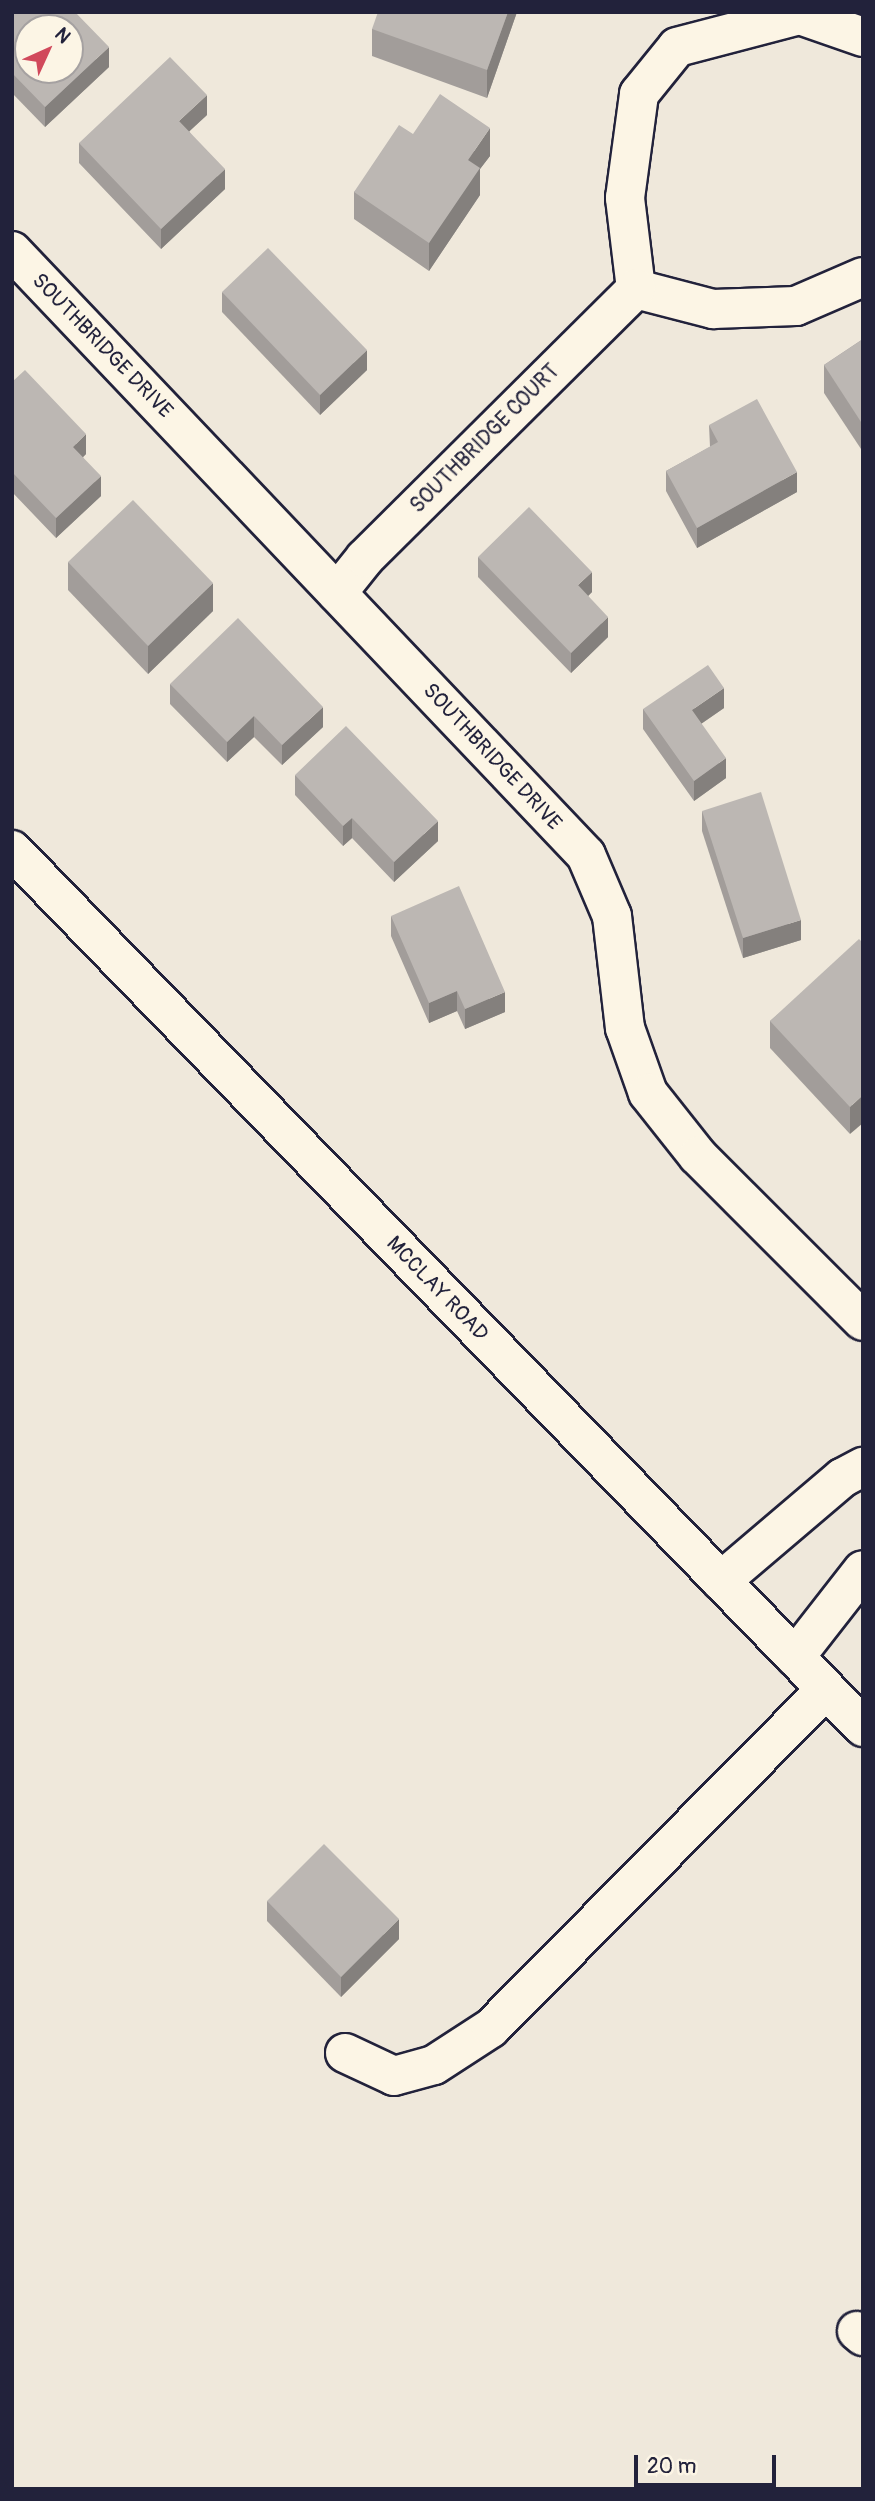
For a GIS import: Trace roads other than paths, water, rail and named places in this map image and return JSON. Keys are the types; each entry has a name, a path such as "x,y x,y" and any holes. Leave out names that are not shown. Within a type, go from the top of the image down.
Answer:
{"street":[{"path":"863,37 800,15 677,47 639,94 625,198 636,289 713,309 796,306 863,277"},
{"name":"SOUTHBRIDGE DRIVE","path":"12,251 586,855 612,916 625,1028 648,1093 698,1156 863,1321"},
{"name":"SOUTHBRIDGE COURT","path":"337,593 365,558 636,289"},
{"name":"MCCLAY ROAD","path":"12,850 863,1727"},
{"path":"721,1581 842,1478 863,1467"},
{"path":"795,1657 863,1570"},
{"path":"345,2053 394,2076 434,2065 491,2028 826,1690"}]}
